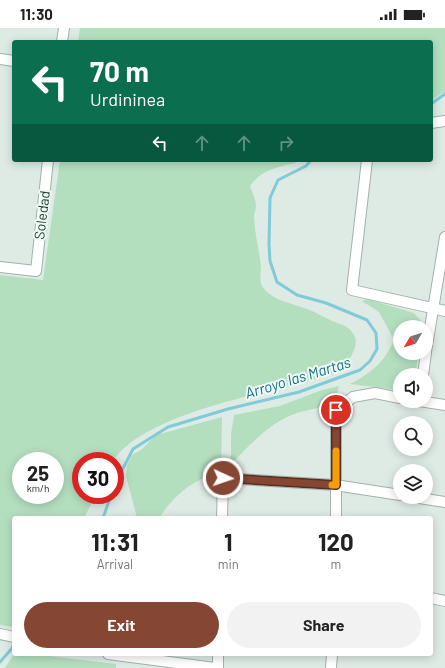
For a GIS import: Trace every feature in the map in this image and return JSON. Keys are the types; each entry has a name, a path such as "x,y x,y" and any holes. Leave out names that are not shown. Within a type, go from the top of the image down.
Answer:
{"street":[{"path":"62,40 64,28"},
{"path":"0,59 12,61"},
{"path":"433,122 445,121"},
{"name":"Soledad","path":"0,267 36,271 48,162"},
{"path":"367,162 352,290 445,311"},
{"path":"430,320 445,237"},
{"path":"336,516 336,410 353,396 374,393 393,397"},
{"path":"433,403 445,405"},
{"path":"222,516 223,478 336,485 393,494"},
{"path":"433,500 445,502"},
{"path":"433,598 445,601"},
{"path":"0,634 12,637"},
{"path":"125,656 216,668 218,656"},
{"path":"331,668 332,656"},
{"path":"133,657 133,668"}],"green space":[{"path":"80,28 445,28 445,92 433,99 433,40 78,40"},
{"path":"60,162 296,162 264,173 259,176 250,186 256,203 254,218 261,266 261,284 271,295 283,301 310,310 347,327 356,339 354,350 349,359 340,369 327,376 230,401 173,420 148,432 128,445 121,452 72,452 72,504 91,504 85,516 12,516 12,627 0,625 0,275 43,280"},
{"path":"367,299 414,313 420,320 393,320 393,338 379,312 362,301"},
{"path":"393,342 393,360 418,360 416,368 393,368 393,389 350,384 371,371 382,361"},
{"path":"339,386 334,405 301,412 276,423 262,434 231,464 231,434 234,415 280,406 322,390"},
{"path":"222,417 221,471 201,479 186,489 172,501 161,516 136,516 126,476 127,465 132,455 141,450 156,435"},
{"path":"13,656 49,656 116,664 116,668 5,668"}],"waterway":[{"name":"Arroyo las Martas","path":"433,103 445,94"},
{"name":"Arroyo las Martas","path":"124,466 133,449 168,427 228,409 299,392 360,370 370,361 377,349 376,333 367,320 326,303 297,295 277,282 270,261 270,198 278,180 306,166 309,162"},
{"name":"Arroyo las Martas","path":"104,516 108,504"},
{"name":"Arroyo las Martas","path":"0,662 12,648"}],"slow traffic":[{"path":"332,485 336,485 336,451"}],"route":[{"path":"223,478 336,485 336,410"}]}
